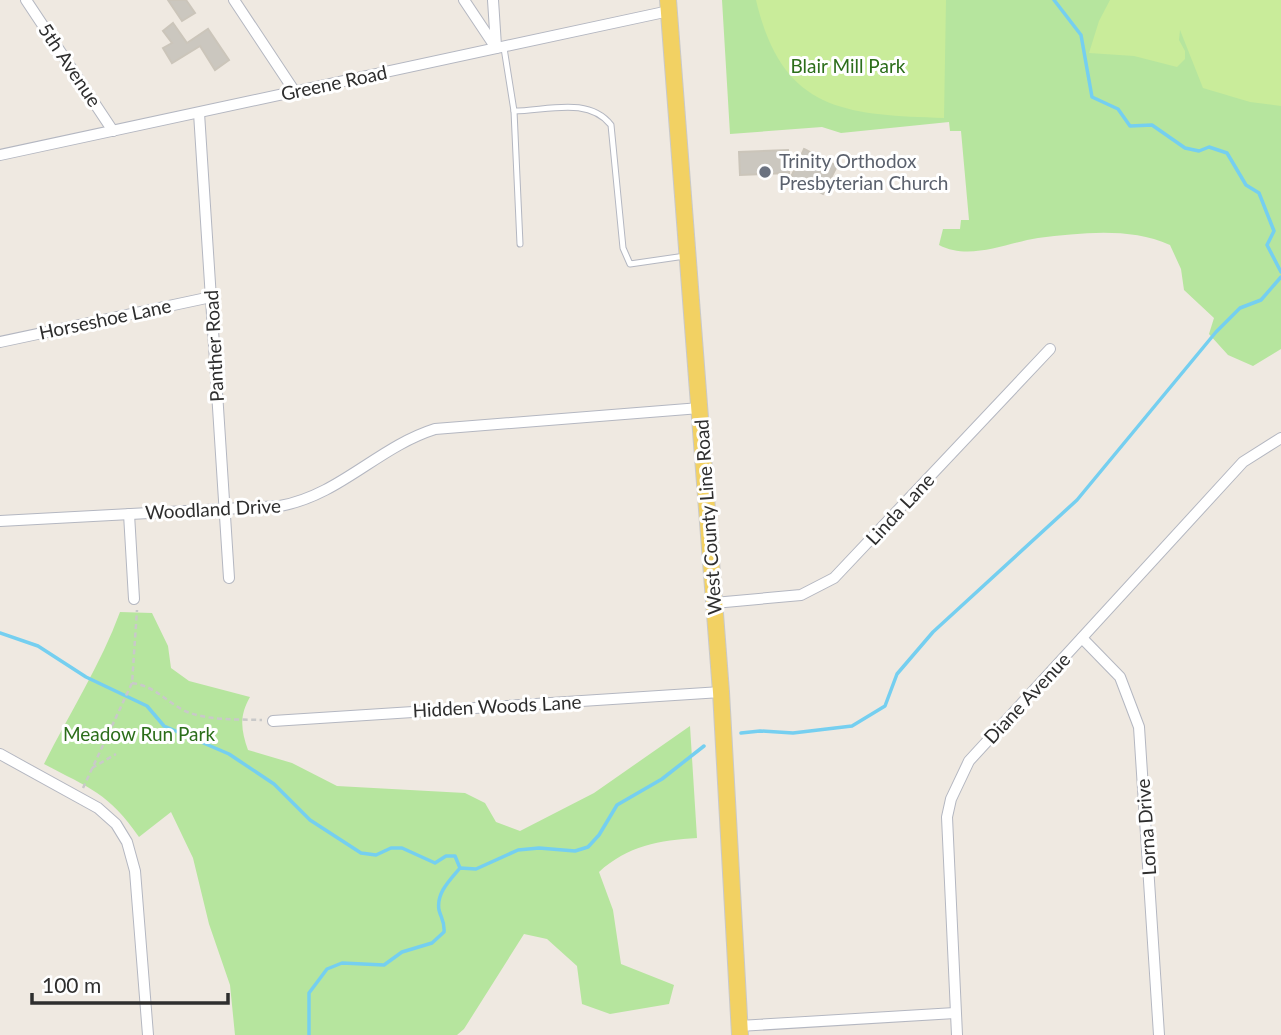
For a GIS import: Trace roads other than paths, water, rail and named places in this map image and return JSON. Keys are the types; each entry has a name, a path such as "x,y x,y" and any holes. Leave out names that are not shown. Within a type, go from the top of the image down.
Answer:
{"main road":[{"name":"West County Line Road","path":"668,5 721,692 740,1030"}],"street":[{"name":"5th Avenue","path":"26,0 113,131"},
{"path":"234,0 295,92"},
{"path":"464,0 500,47"},
{"path":"493,0 500,47"},
{"name":"Greene Road","path":"0,155 500,47 668,5"},
{"name":"Panther Road","path":"200,113 229,578"},
{"name":"Horseshoe Lane","path":"0,342 211,297"},
{"name":"Linda Lane","path":"714,603 801,595 834,578 1050,349"},
{"name":"Woodland Drive","path":"0,521 280,506 316,497 401,442 435,429 700,408"},
{"name":"Diane Avenue","path":"957,1035 947,836 951,799 969,761 1243,462 1281,439"},
{"path":"129,514 134,599"},
{"name":"Lorna Drive","path":"1082,638 1120,677 1139,727 1159,1035"},
{"name":"Hidden Woods Lane","path":"273,721 721,692"},
{"path":"0,754 98,808 116,824 133,858 148,1035"},
{"path":"740,1030 955,1013"}],"lane":[{"path":"500,47 514,111 520,244"},
{"path":"514,111 569,107 603,114 611,125 622,248 630,264 688,256"}],"waterway":[{"path":"1054,0 1081,35 1092,97 1118,109 1130,126 1152,125 1185,148 1199,151 1209,147 1227,153 1246,185 1259,193 1274,231 1267,245 1281,272"},
{"path":"741,733 793,733 852,726 885,706 897,674 933,632 1077,500 1216,332 1240,308 1261,300 1281,277"},
{"path":"0,633 38,646 86,677 147,706 164,726 229,754 274,784 310,820 361,853 376,855 391,848 402,848 435,863 446,856 455,856 460,868"},
{"path":"309,1035 309,993 327,969 342,963 384,965 402,952 432,943 444,932 439,910 440,898 460,868 476,869 518,850 539,848 575,851 588,847 599,835 617,805 662,779 704,746"}],"place":[{"name":"Trinity Orthodox Presbyterian Church","path":"765,172"}],"park label":[{"name":"Blair Mill Park","path":"848,66"},
{"name":"Meadow Run Park","path":"139,734"}]}
